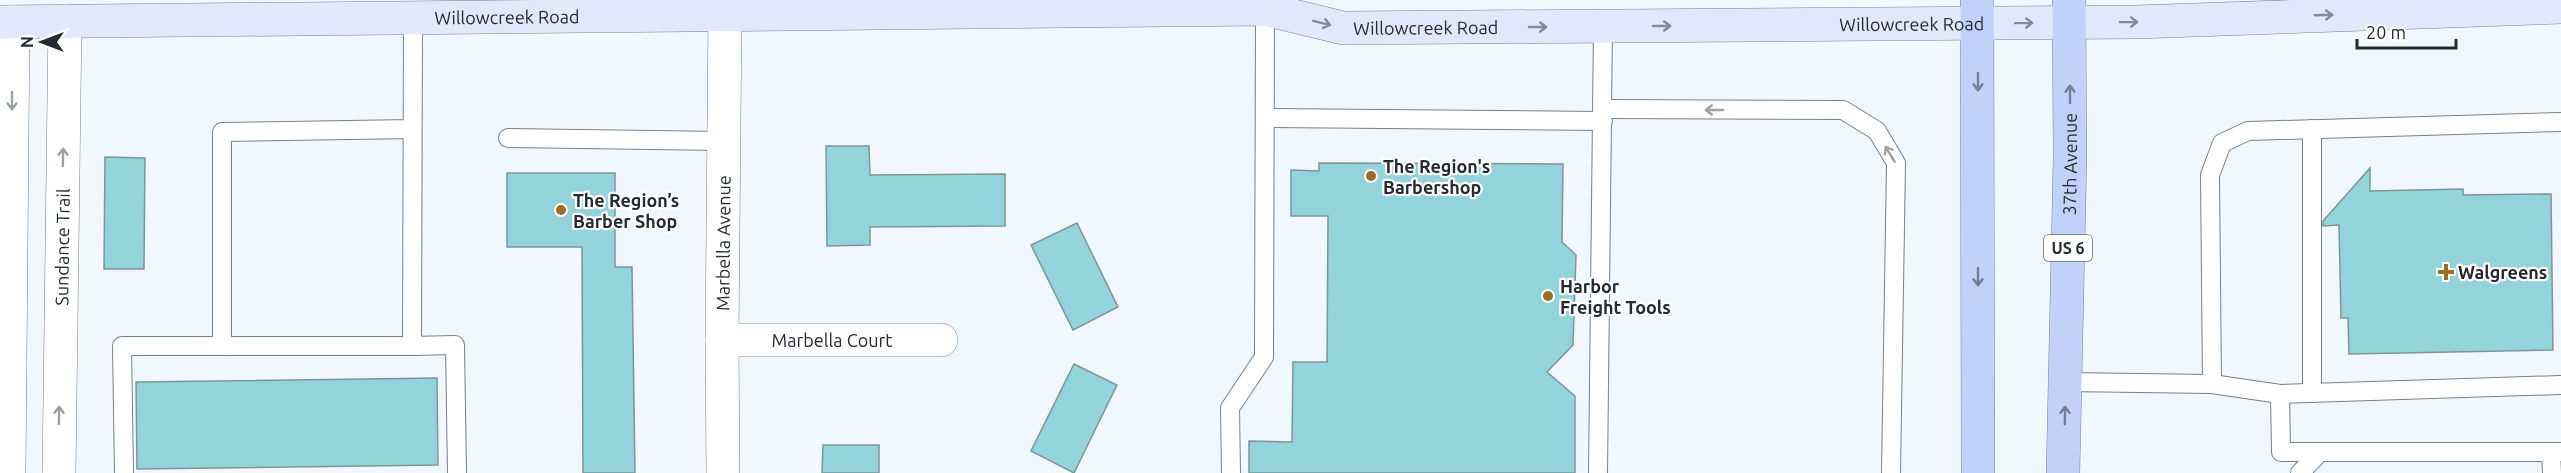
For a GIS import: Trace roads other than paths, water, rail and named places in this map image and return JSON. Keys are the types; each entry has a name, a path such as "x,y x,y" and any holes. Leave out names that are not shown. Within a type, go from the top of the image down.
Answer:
{"main road":[{"name":"Willowcreek Road","path":"6,22 262,10 372,9 413,17 1276,4 1343,28 1603,26 1977,12 2561,7"},
{"name":"37th Avenue","path":"2063,473 2070,169 2070,11"},
{"path":"1977,12 1978,473"}],"street":[{"name":"Marbella Avenue","path":"723,473 725,14"},
{"name":"Sundance Trail","path":"58,473 65,21"},
{"path":"6,22 9,473"},
{"name":"Marbella Court","path":"722,340 941,340"}],"lane":[{"path":"1231,473 1230,408 1264,357 1266,118 1276,4"},
{"path":"412,346 413,17"},
{"path":"1598,473 1603,26"},
{"path":"1266,118 1843,110 1876,131 1896,163 1891,473"},
{"path":"2212,384 2210,175 2222,143 2248,131 2561,122"},
{"path":"222,346 222,132 412,129"},
{"path":"2312,129 2312,393"},
{"path":"508,138 724,141"},
{"path":"124,473 122,346 455,345 457,473"},
{"path":"2065,382 2212,384 2280,394 2561,385"},
{"path":"2280,394 2281,452 2556,452 2552,473"},
{"path":"2300,473 2320,452"}],"place":[{"name":"The Region's Barbershop","path":"1371,176"},
{"name":"The Region’s Barber Shop","path":"561,210"},
{"name":"Walgreens","path":"2446,272"},
{"name":"Harbor Freight Tools","path":"1548,296"}]}
